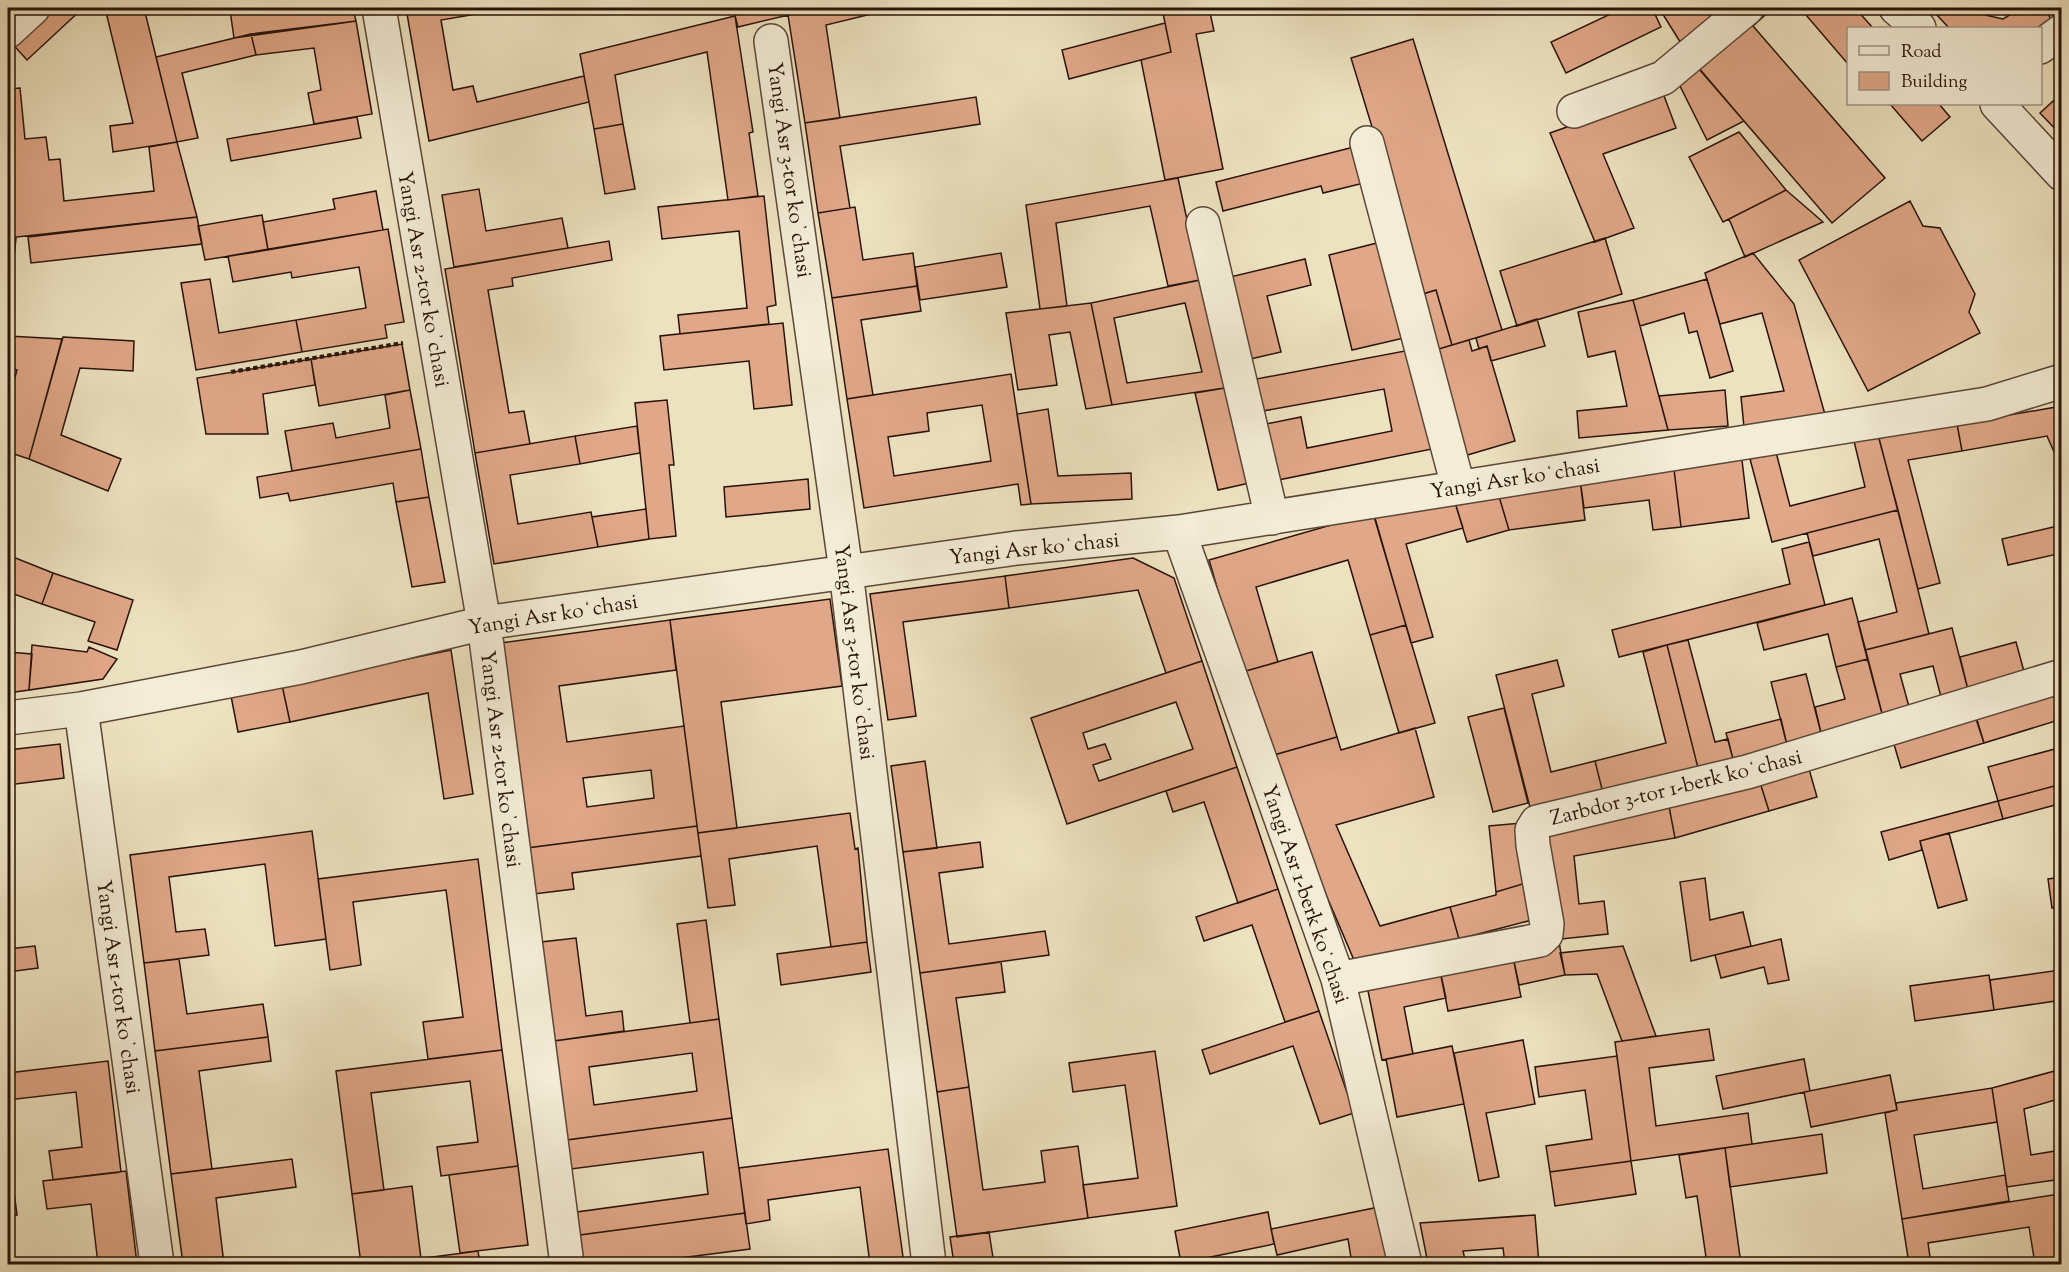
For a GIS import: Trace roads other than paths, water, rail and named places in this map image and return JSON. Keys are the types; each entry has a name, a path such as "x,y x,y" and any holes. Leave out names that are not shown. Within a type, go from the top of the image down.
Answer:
{"street":[{"path":"8,31 33,8"},
{"name":"Yangi Asr 2-tor koʼchasi","path":"379,8 433,338 484,623 567,1264"},
{"path":"1574,111 1663,78 1695,54 1747,8"},
{"path":"1896,8 1918,27"},
{"path":"2042,46 2061,32"},
{"name":"Yangi Asr 3-tor koʼchasi","path":"771,41 846,571 929,1264"},
{"path":"1998,105 2061,174"},
{"path":"1367,144 1458,486"},
{"path":"1203,224 1272,518"},
{"name":"Yangi Asr koʻchasi","path":"8,718 81,709 301,667 484,623 1016,548 1179,532 1272,518 1458,486 1987,404 2061,381"},
{"name":"Yangi Asr 1-berk koʻchasi","path":"1179,532 1338,979 1405,1264"},
{"name":"Zarbdor 3-tor 1-berk koʻchasi","path":"1338,979 1540,940 1546,934 1547,924 1533,845 1532,830 1537,822 1747,772 2061,676"},
{"name":"Yangi Asr 1-tor koʼchasi","path":"81,709 157,1264"}]}
